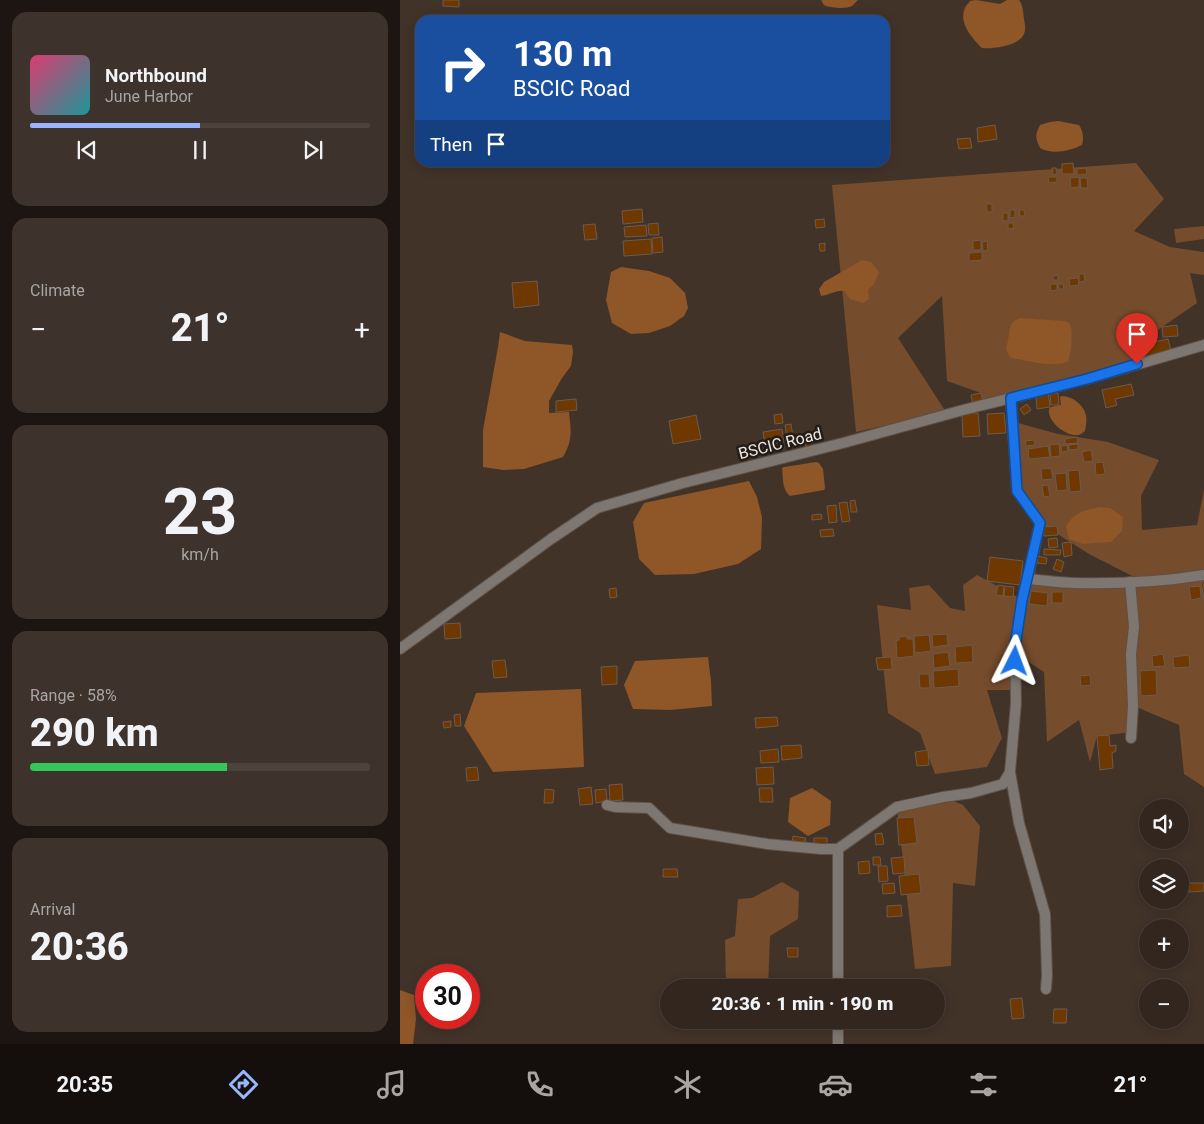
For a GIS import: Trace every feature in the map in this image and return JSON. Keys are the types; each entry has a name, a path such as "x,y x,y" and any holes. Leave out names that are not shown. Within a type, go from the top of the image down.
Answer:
{"street":[{"name":"BSCIC Road","path":"400,649 551,539 597,508 683,483 1087,379 1204,345"},
{"path":"1011,398 1017,491 1040,523 1022,600 1015,646 1016,703 1010,772 1019,823 1045,914 1046,989"},
{"path":"1028,579 1073,583 1130,582 1176,580 1204,575"},
{"path":"1130,582 1134,627 1131,654 1132,738"},
{"path":"607,805 649,808 670,828 768,844 821,849 838,848 897,807 971,793 1003,784 1010,772"},
{"path":"838,848 838,979"},
{"path":"838,1029 838,1044"}],"shaded area":[{"path":"821,0 858,0 852,6 839,8 825,6"},
{"path":"976,0 1000,4 1007,0 1019,0 1022,6 1025,26 1024,34 1021,38 1005,46 982,48 967,30 963,19 966,6 970,1"},
{"path":"1058,121 1079,125 1083,135 1082,145 1061,151 1050,151 1040,148 1036,136 1040,125"},
{"path":"1136,163 1164,199 1134,231 1170,247 1204,252 1204,275 1190,273 1197,303 1133,347 1136,359 983,402 981,393 947,381 942,296 898,338 946,412 856,432 832,185"},
{"path":"1204,226 1204,239 1176,243 1174,229"},
{"path":"862,260 871,262 879,272 874,284 868,290 869,299 863,303 850,299 844,291 821,296 819,289 824,282"},
{"path":"621,267 649,271 670,278 685,293 688,308 684,316 670,326 649,333 631,334 612,323 606,300 611,272"},
{"path":"1020,318 1065,321 1069,323 1072,336 1068,362 1047,364 1011,358 1006,350 1011,324"},
{"path":"500,332 525,341 572,345 571,366 549,401 549,413 569,412 570,435 563,457 524,469 503,470 483,467 483,430"},
{"path":"1061,396 1069,397 1076,401 1085,411 1086,427 1085,431 1080,434 1072,435 1062,430 1054,423 1049,414 1051,407 1061,405"},
{"path":"1018,423 1058,434 1108,442 1159,460 1141,496 1142,530 1197,525 1204,490 1204,787 1184,774 1179,725 1134,706 1132,720 1125,733 1097,736 1090,762 1079,720 1047,742 1044,672 1024,659 1019,652 1016,690 987,690 1002,738 987,767 935,774 920,733 888,713 877,605 911,610 909,588 929,585 950,608 965,611 963,585 977,575 1023,600 1028,579 1142,581 1089,554 1040,523 1017,491 1013,453"},
{"path":"816,462 823,469 824,490 790,496 784,487 782,468"},
{"path":"749,481 757,497 762,517 761,549 738,564 694,574 655,575 639,559 633,522 644,503"},
{"path":"1100,507 1110,508 1123,517 1122,531 1111,542 1083,544 1069,539 1066,526 1073,518 1085,511"},
{"path":"708,657 712,706 670,710 633,709 624,685 635,661"},
{"path":"581,689 584,767 493,772 464,726 476,693"},
{"path":"812,788 831,801 830,825 808,836 788,822 790,798"},
{"path":"943,797 963,805 980,826 975,886 953,883 951,966 915,969 897,807"},
{"path":"782,882 799,892 798,919 770,936 768,979 726,979 725,940 735,936 738,899 752,898"},
{"path":"400,990 414,995 415,1027 413,1044 400,1044"}],"building":[{"path":"443,0 459,0 459,7 443,6"},
{"path":"995,125 997,139 978,142 977,128"},
{"path":"970,138 972,148 959,149 957,139"},
{"path":"1073,163 1074,174 1062,174 1062,164"},
{"path":"1052,168 1056,168 1057,174 1053,175"},
{"path":"1086,168 1087,174 1077,175 1077,169"},
{"path":"1048,177 1057,177 1057,182 1049,183"},
{"path":"1079,177 1079,187 1071,188 1070,178"},
{"path":"1080,178 1087,178 1088,188 1081,188"},
{"path":"986,204 992,204 992,212 987,212"},
{"path":"642,209 643,222 623,224 622,211"},
{"path":"1010,210 1015,210 1015,217 1010,218"},
{"path":"1019,210 1024,210 1025,216 1020,216"},
{"path":"1003,213 1008,213 1008,221 1003,221"},
{"path":"824,219 825,227 816,228 815,220"},
{"path":"658,223 659,235 649,235 648,224"},
{"path":"1008,223 1013,223 1014,228 1008,229"},
{"path":"595,224 597,239 585,240 583,225"},
{"path":"646,225 647,236 625,237 624,227"},
{"path":"662,237 663,252 653,253 652,238"},
{"path":"651,239 652,254 624,256 623,241"},
{"path":"981,240 981,250 973,250 973,241"},
{"path":"987,241 988,250 983,251 982,242"},
{"path":"825,243 825,251 820,251 819,244"},
{"path":"982,252 982,260 969,261 969,253"},
{"path":"1079,274 1084,274 1085,281 1079,282"},
{"path":"1058,275 1058,280 1053,280 1053,276"},
{"path":"1078,278 1079,285 1070,286 1069,279"},
{"path":"537,281 539,305 514,308 512,283"},
{"path":"1050,284 1057,284 1057,290 1051,291"},
{"path":"1058,284 1063,284 1064,289 1059,289"},
{"path":"1177,325 1178,336 1163,337 1162,327"},
{"path":"1168,339 1171,351 1143,358 1140,345"},
{"path":"1131,384 1134,395 1115,399 1117,405 1106,408 1102,390"},
{"path":"1048,392 1050,407 1037,409 1036,394"},
{"path":"981,393 983,402 973,404 971,395"},
{"path":"1050,393 1058,393 1059,405 1051,405"},
{"path":"576,399 577,410 556,412 556,401"},
{"path":"1027,404 1031,410 1024,415 1020,409"},
{"path":"978,413 980,436 963,437 962,414"},
{"path":"1004,413 1006,433 988,434 987,414"},
{"path":"782,414 783,423 775,424 774,415"},
{"path":"696,415 701,439 673,444 669,421"},
{"path":"791,424 793,437 787,438 785,425"},
{"path":"782,429 784,442 765,445 763,432"},
{"path":"812,437 814,447 806,448 805,438"},
{"path":"1077,437 1078,443 1065,444 1065,439"},
{"path":"1034,440 1035,445 1026,446 1025,441"},
{"path":"1059,444 1060,456 1051,457 1050,445"},
{"path":"1078,444 1078,449 1069,450 1069,445"},
{"path":"1067,445 1068,451 1062,452 1061,446"},
{"path":"1048,446 1050,457 1029,459 1028,449"},
{"path":"1091,450 1093,461 1084,462 1082,452"},
{"path":"1103,462 1105,474 1096,475 1095,463"},
{"path":"1051,468 1053,479 1042,480 1041,469"},
{"path":"1079,470 1081,491 1070,492 1068,471"},
{"path":"1066,473 1067,490 1057,491 1055,474"},
{"path":"1048,485 1050,496 1044,497 1042,486"},
{"path":"855,500 857,512 851,512 850,501"},
{"path":"847,502 850,521 842,522 839,503"},
{"path":"836,505 837,522 829,523 827,506"},
{"path":"821,514 822,519 812,520 812,515"},
{"path":"1057,526 1058,535 1044,536 1043,527"},
{"path":"833,529 834,536 821,537 820,530"},
{"path":"1057,538 1058,547 1049,548 1048,539"},
{"path":"1071,542 1072,555 1064,557 1062,543"},
{"path":"1044,549 1061,550 1060,555 1044,555"},
{"path":"1037,556 1047,558 1046,564 1037,563"},
{"path":"990,557 1023,561 1020,585 987,581"},
{"path":"1057,559 1064,562 1061,572 1053,569"},
{"path":"1204,581 1204,600 1201,582"},
{"path":"998,585 1004,586 1003,596 996,595"},
{"path":"1005,586 1014,587 1013,597 1004,596"},
{"path":"1200,586 1201,598 1191,600 1189,587"},
{"path":"616,588 617,597 610,598 609,589"},
{"path":"1031,591 1048,593 1047,606 1029,604"},
{"path":"1052,592 1063,592 1063,603 1052,603"},
{"path":"460,623 461,638 445,639 444,624"},
{"path":"947,634 948,645 933,647 932,635"},
{"path":"929,635 931,651 915,653 914,636"},
{"path":"907,636 907,639 913,639 914,656 897,658 896,641 899,640 899,637"},
{"path":"972,645 973,662 956,663 955,647"},
{"path":"948,652 950,666 934,668 933,654"},
{"path":"1163,654 1165,666 1153,667 1152,656"},
{"path":"1189,655 1190,667 1174,668 1173,657"},
{"path":"891,657 892,669 878,670 876,658"},
{"path":"505,660 507,677 494,678 492,661"},
{"path":"617,666 617,684 602,685 601,667"},
{"path":"958,669 959,686 934,688 933,671"},
{"path":"1156,670 1157,695 1141,696 1140,671"},
{"path":"919,674 929,674 930,688 920,688"},
{"path":"1090,675 1091,685 1081,686 1080,676"},
{"path":"460,714 461,726 455,726 454,715"},
{"path":"777,717 778,726 756,728 755,718"},
{"path":"451,721 451,727 444,728 443,722"},
{"path":"1109,735 1110,746 1116,745 1116,751 1112,753 1113,768 1100,770 1097,736"},
{"path":"801,745 802,758 782,760 781,746"},
{"path":"778,749 779,762 761,763 760,751"},
{"path":"928,750 929,765 917,766 915,752"},
{"path":"477,767 479,780 467,781 466,768"},
{"path":"773,767 774,784 757,785 756,768"},
{"path":"622,784 623,800 610,801 609,785"},
{"path":"591,787 593,804 580,805 578,789"},
{"path":"759,788 772,788 773,802 760,802"},
{"path":"545,789 554,790 553,803 544,803"},
{"path":"606,789 607,801 596,803 595,790"},
{"path":"914,817 917,843 899,845 897,818"},
{"path":"882,833 884,844 876,845 875,834"},
{"path":"793,836 806,838 804,844 792,842"},
{"path":"814,838 827,838 827,847 814,846"},
{"path":"873,857 880,857 881,865 873,865"},
{"path":"904,857 905,873 893,874 891,858"},
{"path":"869,861 870,873 859,874 858,862"},
{"path":"878,866 887,866 888,881 879,882"},
{"path":"663,869 677,869 678,877 663,877"},
{"path":"919,874 921,893 901,895 899,876"},
{"path":"894,883 895,893 883,894 882,884"},
{"path":"1189,883 1204,883 1204,891 1189,892"},
{"path":"901,905 902,916 887,917 887,906"},
{"path":"787,948 798,948 798,957 788,957"},
{"path":"1022,998 1024,1018 1012,1019 1010,999"},
{"path":"1054,1009 1067,1009 1066,1023 1053,1023"}],"route":[{"path":"1015,661 1015,646 1022,600 1040,523 1017,491 1011,398 1137,364"}]}
